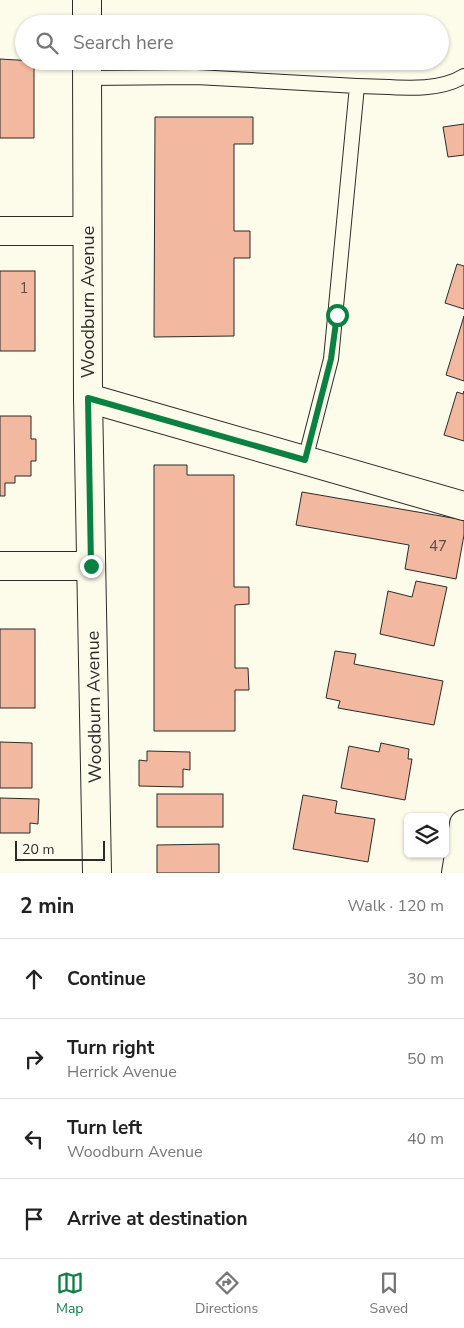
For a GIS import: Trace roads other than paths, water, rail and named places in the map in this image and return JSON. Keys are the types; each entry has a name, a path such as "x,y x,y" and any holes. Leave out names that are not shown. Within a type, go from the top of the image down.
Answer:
{"street":[{"path":"86,0 87,15"},
{"name":"Woodburn Avenue","path":"87,70 88,398 97,873"},
{"path":"0,231 87,231"},
{"path":"88,398 464,506"},
{"path":"0,566 91,566"},
{"path":"456,873 464,824"}],"lane":[{"path":"101,70 357,86 438,85 452,83 464,76"},
{"path":"305,460 331,359 357,86"}]}
